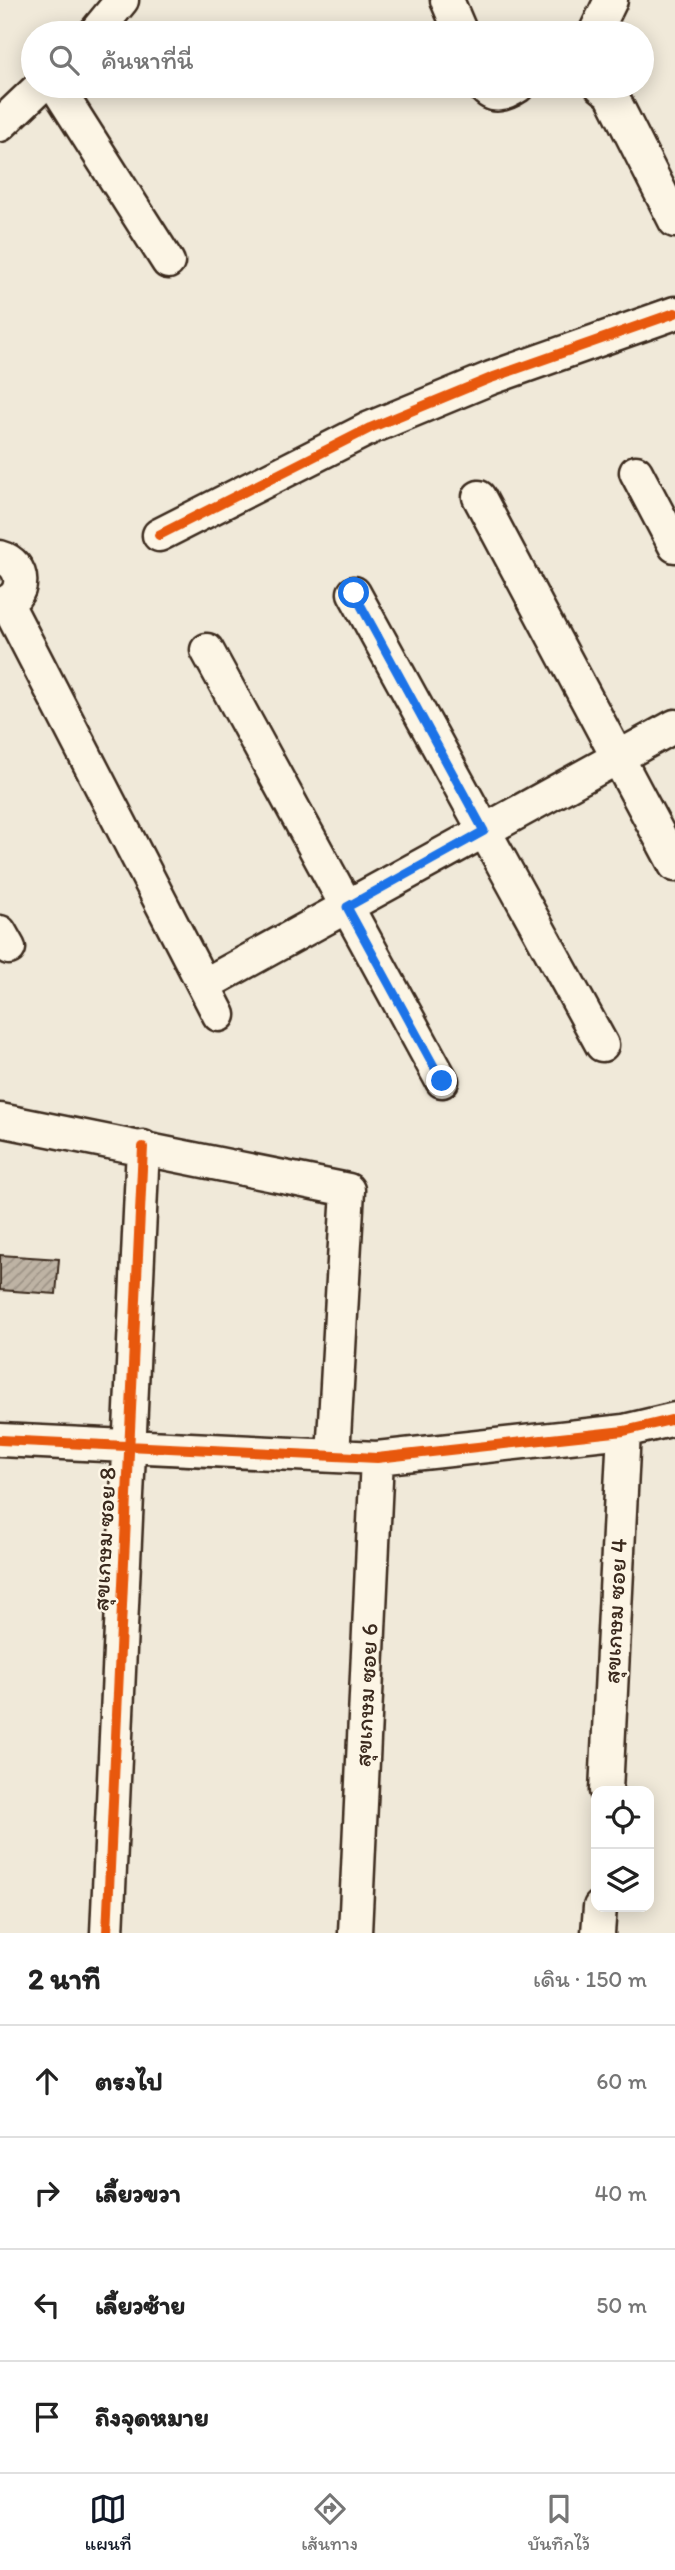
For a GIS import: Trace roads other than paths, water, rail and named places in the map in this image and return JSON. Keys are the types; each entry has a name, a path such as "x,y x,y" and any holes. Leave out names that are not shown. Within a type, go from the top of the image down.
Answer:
{"street":[{"path":"105,21 122,0"},
{"path":"447,0 456,21"},
{"path":"601,21 611,0"},
{"path":"0,125 28,98"},
{"path":"64,98 168,262"},
{"path":"613,98 675,221"},
{"path":"159,535 370,428 491,378 675,313"},
{"path":"636,472 675,546"},
{"path":"479,497 675,865"},
{"path":"0,557 15,565 21,577 19,591 3,603 219,1015"},
{"path":"354,593 602,1045"},
{"path":"207,650 442,1081"},
{"path":"204,985 675,726"},
{"path":"0,1120 348,1190 332,1456"},
{"name":"สุขเกษม ซอย 8","path":"107,1933 143,1147"},
{"path":"0,1440 377,1458 624,1430 675,1419"},
{"name":"สุขเกษม ซอย 4","path":"606,1786 624,1430"},
{"name":"สุขเกษม ซอย 6","path":"355,1933 377,1458"},
{"path":"598,1933 600,1912"}]}
